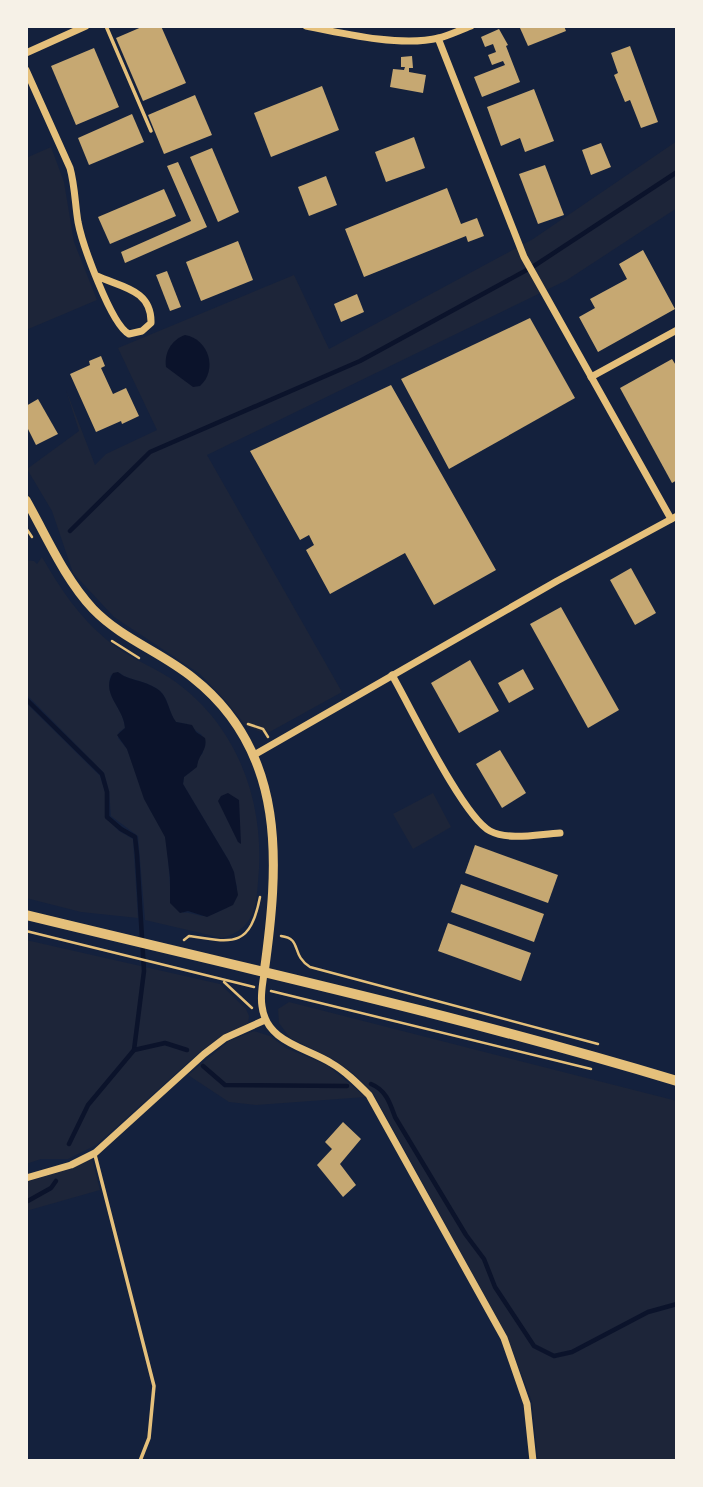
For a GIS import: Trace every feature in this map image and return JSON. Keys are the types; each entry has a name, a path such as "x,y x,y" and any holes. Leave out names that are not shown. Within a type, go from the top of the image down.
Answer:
{"main road":[{"path":"26,915 528,1038 677,1081"}],"street":[{"path":"26,53 86,26"},
{"path":"306,26 363,38 391,40 438,38 471,26"},
{"path":"254,755 674,518 524,257 438,38"},
{"path":"26,70 70,168 82,237 97,276 123,331 129,334 147,328 151,323 149,311 136,292 97,276"},
{"path":"591,377 677,330"},
{"path":"26,500 77,588 91,607 119,632 172,663 206,689 230,716 254,755 267,795 273,830 275,873 261,1004 265,1020 274,1032 288,1043 330,1062 351,1077 369,1095 504,1338 527,1404 533,1461"},
{"path":"392,675 476,821 491,832 503,836 560,833"},
{"path":"26,1178 71,1165 95,1153 204,1054 225,1038 265,1020"}],"lane":[{"path":"106,26 151,131"},
{"path":"95,1153 154,1386 149,1438 141,1461"}],"path":[{"path":"26,527 33,539"},
{"path":"105,636 142,659"},
{"path":"177,969 183,941 189,936 226,942 240,937 250,929 261,894"},
{"path":"26,931 591,1070"},
{"path":"270,934 291,937 301,961 310,967 601,1045"},
{"path":"221,980 265,1020"}],"shaded area":[{"path":"677,141 677,208 567,280 207,455 342,692 266,734 246,726 200,674 114,617 73,573 52,511 27,469 79,431 66,390 95,465 106,454 157,430 118,348 294,275 329,349 533,239"},
{"path":"51,147 64,182 74,242 97,300 26,330 26,158"},
{"path":"185,335 200,342 208,356 209,372 200,386 193,387 166,367 169,348"},
{"path":"42,557 70,601 114,646 170,678 194,697 214,718 230,742 252,795 259,852 254,910 240,930 222,938 145,920 138,836 111,816 104,773 26,694 26,560 37,564","holes":["111,675 123,675 156,688 164,695 176,722 187,724 202,735 203,753 193,770 184,777 183,784 229,861 237,887 227,908 211,915 183,913 170,886 167,843 163,830 150,810 127,749 118,738 119,732 125,728 124,721 112,696 109,682"]},
{"path":"118,672 160,691 176,722 192,725 196,732 205,738 205,746 197,767 184,777 183,784 229,861 238,895 233,905 207,917 188,911 180,913 170,903 165,837 144,799 127,749 117,735 125,728 124,720 109,688 113,673"},
{"path":"26,703 100,776 105,792 106,818 119,831 133,839 138,918 81,912 26,898"},
{"path":"228,793 239,800 241,844 218,801"},
{"path":"433,793 451,827 413,849 393,814"},
{"path":"26,940 220,984 246,1009 248,1024 223,1035 200,1052 96,1145 68,1159 41,1159 26,1164"},
{"path":"289,1002 677,1101 677,1461 538,1461 532,1402 507,1336 373,1093 354,1074 333,1059 290,1038 279,1023 278,1009"},
{"path":"254,1031 270,1036 286,1048 327,1065 366,1097 256,1105 229,1102 188,1075 229,1041"},
{"path":"92,1159 100,1190 26,1211 26,1182 73,1168"}],"building":[{"path":"144,26 161,26 186,83 143,101 116,38"},
{"path":"564,26 566,31 528,46 520,28"},
{"path":"499,29 508,45 506,46 520,82 482,97 474,77 505,65 503,61 492,65 488,55 496,52 493,44 485,47 481,37"},
{"path":"630,46 658,122 641,128 630,100 625,102 614,75 618,73 611,53"},
{"path":"94,48 119,107 76,125 51,66"},
{"path":"412,56 413,68 409,68 409,72 426,75 423,93 390,87 393,69 404,70 405,67 401,67 401,57"},
{"path":"322,86 339,130 271,157 254,113"},
{"path":"534,89 554,141 525,152 520,138 501,146 487,107"},
{"path":"195,95 212,135 164,154 148,115"},
{"path":"132,114 144,142 89,165 78,138"},
{"path":"414,137 425,168 386,182 375,152"},
{"path":"601,143 611,167 591,175 582,150"},
{"path":"212,148 239,212 218,222 190,157"},
{"path":"178,162 207,227 125,263 121,252 191,221 167,166"},
{"path":"545,165 564,215 538,224 519,174"},
{"path":"326,176 337,205 309,216 298,187"},
{"path":"447,188 461,224 477,218 484,236 468,242 466,236 364,277 345,229"},
{"path":"164,189 176,216 110,244 98,217"},
{"path":"238,241 253,280 201,301 186,262"},
{"path":"643,250 675,309 598,352 579,317 595,308 590,299 627,279 619,264"},
{"path":"167,271 181,307 170,311 156,275"},
{"path":"357,294 364,312 341,322 334,304"},
{"path":"530,318 575,398 449,469 401,379"},
{"path":"101,356 105,366 101,368 113,394 126,388 139,416 96,432 70,374 90,365 89,361"},
{"path":"672,359 677,367 677,480 672,483 620,388"},
{"path":"391,385 496,570 434,605 405,553 330,594 306,550 314,545 309,535 300,540 250,451"},
{"path":"38,399 58,434 36,445 26,425 26,406"},
{"path":"631,568 656,613 635,625 610,580"},
{"path":"561,607 619,710 588,728 530,624"},
{"path":"470,660 499,711 459,733 431,683"},
{"path":"523,669 534,689 509,703 498,683"},
{"path":"500,750 526,793 502,808 476,764"},
{"path":"475,845 558,875 548,903 465,873"},
{"path":"461,884 544,914 534,942 451,912"},
{"path":"448,923 531,953 521,981 438,951"},
{"path":"343,1122 361,1139 340,1164 356,1185 343,1197 317,1165 332,1149 325,1142"}],"waterway":[{"path":"70,531 150,452 360,361 534,266 677,172"},
{"path":"26,699 102,774 107,792 107,817 135,837 137,855 144,971 134,1050 88,1105 69,1144"},
{"path":"134,1050 165,1043 187,1050"},
{"path":"203,1066 225,1085 347,1086"},
{"path":"371,1084 387,1098 395,1117 466,1235 484,1259 495,1287 534,1346 554,1356 572,1352 648,1312 677,1304"},
{"path":"26,1202 51,1188 56,1181"}]}
